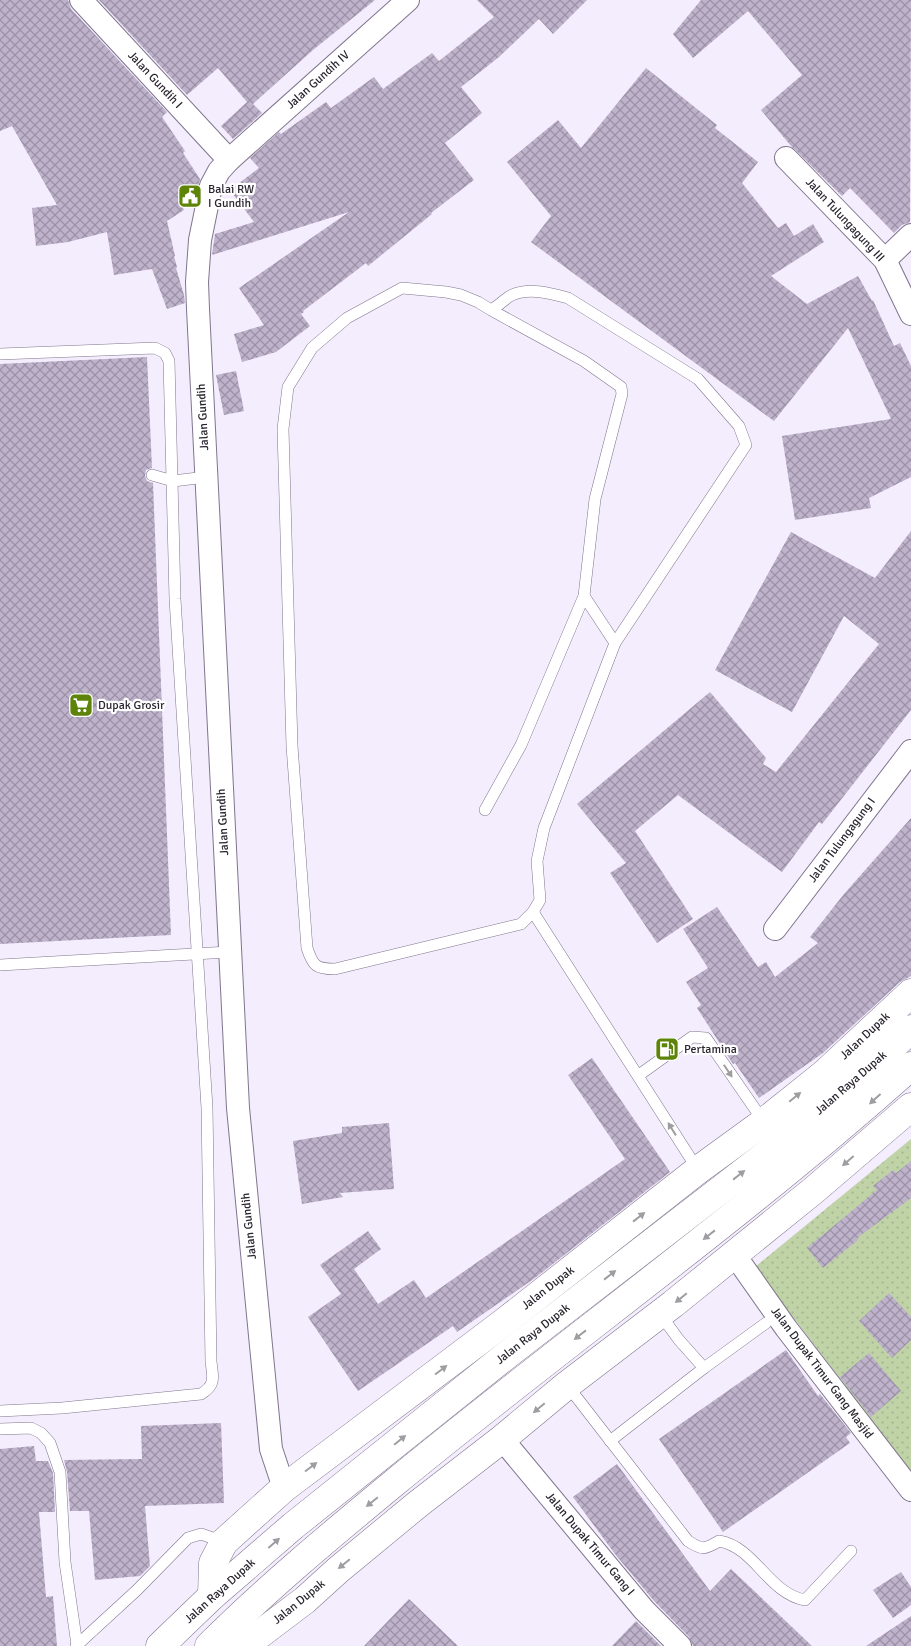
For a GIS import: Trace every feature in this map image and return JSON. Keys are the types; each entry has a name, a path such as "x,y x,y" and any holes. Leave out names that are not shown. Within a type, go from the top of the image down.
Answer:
{"main road":[{"name":"Jalan Dupak","path":"212,1596 213,1563 224,1542 284,1488 562,1277 698,1170 764,1122 824,1074 911,993"},
{"path":"884,1018 905,1035"},
{"name":"Jalan Raya Dupak","path":"160,1646 212,1596 300,1520 578,1299 785,1140 868,1070 905,1035"},
{"path":"211,1643 334,1533 482,1411 710,1234 863,1109 911,1066"},
{"name":"Jalan Dupak","path":"211,1643 243,1639 260,1634 305,1600 418,1504 814,1190 911,1106"},
{"path":"562,1277 578,1299"}],"street":[{"name":"Jalan Gundih I","path":"81,0 229,160"},
{"name":"Jalan Gundih IV","path":"229,160 408,0"},
{"name":"Jalan Tulungagung III","path":"786,158 885,260 911,314"},
{"name":"Jalan Gundih","path":"229,160 219,171 211,186 200,240 198,308 238,1108 271,1449 284,1488"},
{"path":"885,260 911,235"},
{"name":"Jalan Tulungagung I","path":"775,930 911,752"},
{"name":"Jalan Dupak Timur Gang Masjid","path":"734,1254 786,1328 911,1490"},
{"name":"Jalan Dupak Timur Gang I","path":"502,1439 644,1610 680,1646"}],"lane":[{"path":"485,810 521,745 584,596 595,499 623,391 622,387 584,361 491,310 478,302 461,295 446,292 402,288 347,318 312,348 288,387 283,429 292,746 307,948 312,962 320,969 335,969 520,924 533,912 540,900 537,861 544,828 615,643 746,445 740,426 698,379 568,298 544,292 523,292 511,296 491,310"},
{"path":"0,354 155,348 165,353 170,366 175,599 207,1108 211,1362 213,1378 212,1386 201,1394 62,1408 0,1411"},
{"path":"152,475 173,481 206,477"},
{"path":"584,596 615,643"},
{"path":"533,912 698,1170"},
{"path":"0,965 229,952"},
{"path":"639,1075 692,1038 706,1038 764,1122"},
{"path":"660,1314 679,1340 704,1368"},
{"path":"610,1441 704,1368 766,1324"},
{"path":"567,1385 688,1541 698,1548 707,1548 719,1541 729,1543 741,1551 785,1593 794,1598 804,1600 851,1551"},
{"path":"0,1429 31,1428 41,1433 50,1443 60,1472 64,1562 76,1646"},
{"path":"76,1646 137,1590 188,1538 201,1534 224,1542"}],"green space":[{"path":"911,1139 911,1472 755,1267"}],"building":[{"path":"0,0 68,0 71,9 167,112 162,117 185,151 183,153 200,179 195,200 167,221 185,303 167,309 152,269 114,275 107,232 68,242 36,246 32,208 57,205 12,126 0,131"},
{"path":"99,0 375,0 313,50 253,104 262,113 233,139 221,126 247,102 218,68 187,95"},
{"path":"477,0 587,0 553,34 539,19 499,57 461,87 482,113 445,143 474,180 368,266 366,263 303,311 301,314 310,326 276,352 242,362 234,334 264,325 239,288 349,212 212,255 215,234 254,222 230,190 259,168 250,158 279,132 281,134 326,102 331,108 374,77 383,89 432,53 439,61 494,17"},
{"path":"701,0 911,0 910,222 902,225 894,233 850,188 842,196 791,146 761,110 802,75 748,11 693,58 673,34"},
{"path":"646,68 717,125 715,128 758,162 742,183 778,228 786,223 794,236 813,224 824,242 771,276 807,304 858,276 873,300 894,346 900,343 911,366 911,477 869,498 871,508 795,520 782,436 891,419 848,328 774,421 531,242 551,216 507,162 558,120 581,148"},
{"name":"Dupak Grosir","path":"147,357 152,468 146,470 145,476 147,481 153,483 171,935 0,944 0,364"},
{"path":"236,371 244,411 224,415 216,375"},
{"path":"911,531 911,710 822,824 819,822 782,872 678,795 635,831 693,919 657,943 610,873 626,863 577,804 710,692 766,758 763,764 776,772 879,644 844,616 792,712 715,670 791,532 875,578"},
{"path":"911,818 911,976 900,982 823,1053 759,1098 735,1063 733,1064 697,1008 701,1005 686,982 708,968 683,929 717,907 758,967 766,962 775,977 818,943 810,937 844,894"},
{"path":"592,1058 670,1172 535,1278 457,1332 453,1326 358,1391 308,1317 341,1294 320,1265 368,1231 381,1249 354,1269 378,1304 414,1280 426,1298 625,1159 568,1075"},
{"path":"389,1123 394,1189 340,1193 343,1197 302,1204 293,1141 342,1133 342,1127"},
{"path":"911,1161 911,1198 857,1238 858,1240 823,1268 807,1248 877,1190 873,1186 893,1170 896,1173"},
{"path":"889,1293 911,1317 911,1340 892,1358 859,1321"},
{"path":"786,1350 818,1396 820,1394 851,1433 846,1437 850,1443 723,1532 659,1439"},
{"path":"869,1353 901,1391 871,1417 840,1377"},
{"path":"221,1423 224,1503 145,1506 150,1566 140,1576 95,1580 89,1511 70,1511 67,1472 64,1460 142,1459 141,1426"},
{"path":"34,1446 36,1461 48,1461 53,1473 55,1512 39,1512 46,1597 53,1596 57,1646 0,1646 0,1449"},
{"path":"617,1464 710,1591 731,1569 812,1646 693,1646 689,1637 654,1601 615,1554 573,1497"},
{"path":"901,1572 911,1587 911,1605 893,1618 873,1590"},
{"path":"409,1599 458,1646 364,1646"},
{"path":"911,1616 911,1646 866,1646"},
{"path":"636,1621 661,1646 612,1646"}],"place":[{"name":"Balai RW I Gundih","path":"190,196"},
{"name":"Dupak Grosir","path":"81,705"},
{"name":"Pertamina","path":"667,1049"}]}
